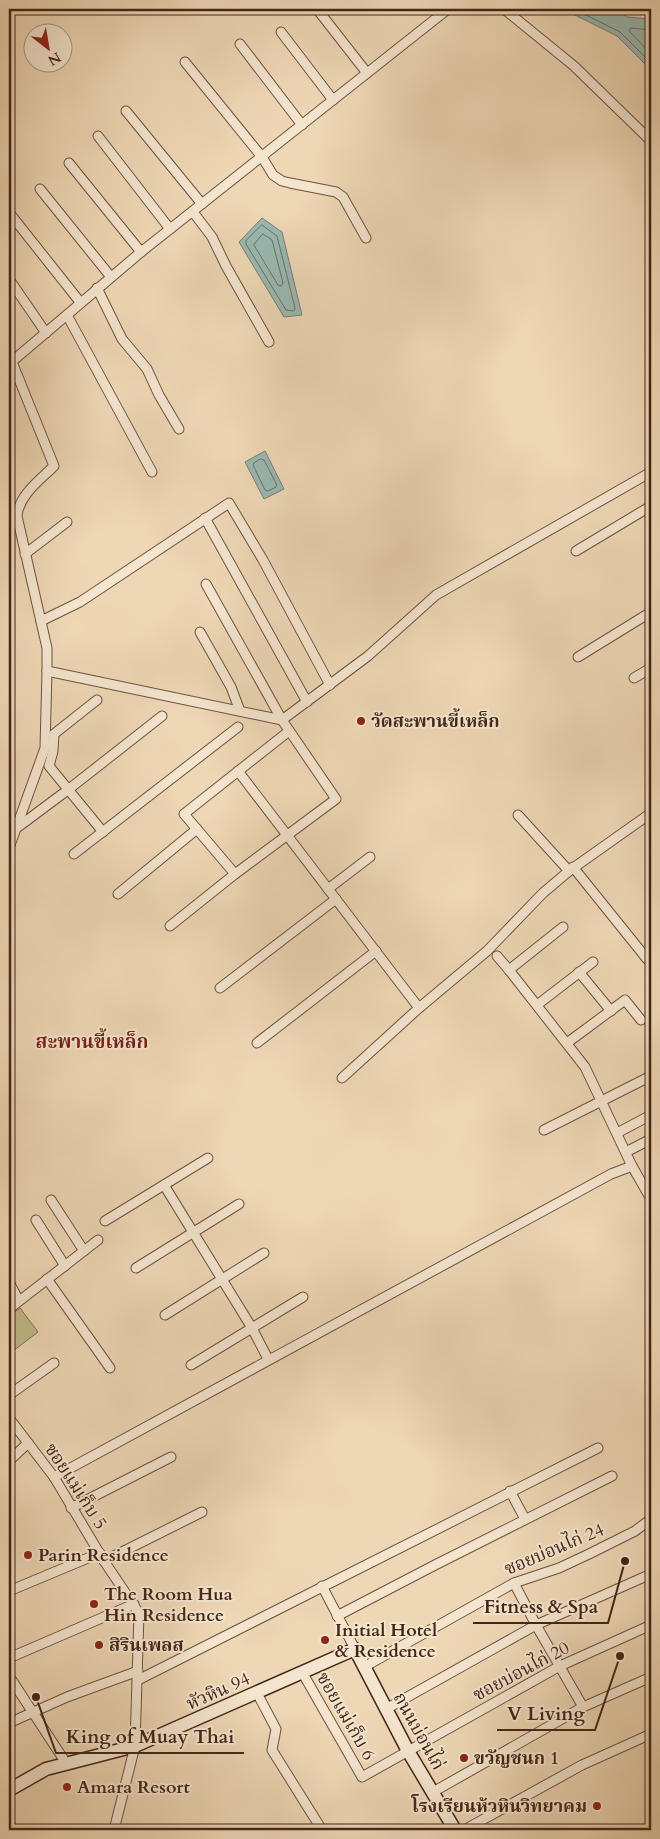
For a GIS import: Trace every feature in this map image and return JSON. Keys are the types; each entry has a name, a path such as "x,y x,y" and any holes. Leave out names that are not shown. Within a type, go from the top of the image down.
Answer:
{"street":[{"path":"317,9 367,73"},
{"path":"9,848 45,748 47,648 17,516 18,507 54,466 10,361 46,333 80,302 141,252 448,9"},
{"path":"504,9 574,66 651,141"},
{"path":"281,32 333,100"},
{"path":"240,44 302,125"},
{"path":"185,62 262,157 273,175 282,181 336,192 343,197 366,238"},
{"path":"126,111 202,204"},
{"path":"98,136 170,229"},
{"path":"69,162 141,252"},
{"path":"40,189 110,277"},
{"path":"193,212 212,237 226,266 270,342"},
{"path":"12,215 80,302"},
{"path":"9,279 46,333"},
{"path":"97,288 122,339 148,369 158,395 179,429"},
{"path":"67,315 152,472"},
{"path":"47,671 282,720 368,656 436,595 651,472"},
{"path":"41,621 80,602 226,503 230,504 263,560 330,685"},
{"path":"576,551 651,506"},
{"path":"205,518 307,702"},
{"path":"25,554 67,522"},
{"path":"170,926 336,799 282,720 206,584"},
{"path":"578,657 651,612"},
{"path":"200,632 231,687 240,711"},
{"path":"634,678 651,668"},
{"path":"97,700 54,734 54,751 50,766 103,832"},
{"path":"18,827 69,790 162,716"},
{"path":"74,854 238,727"},
{"path":"236,874 184,814 289,730"},
{"path":"238,771 419,1008"},
{"path":"342,1078 419,1008 487,951 543,893 571,869 651,813"},
{"path":"518,815 571,869 647,959"},
{"path":"118,894 197,829"},
{"path":"328,889 370,857"},
{"path":"220,988 336,899"},
{"path":"509,970 564,927"},
{"path":"257,1043 376,951"},
{"path":"497,956 585,1067 632,1166 651,1199"},
{"path":"537,1006 593,962"},
{"path":"579,972 611,1011"},
{"path":"567,1043 626,1000 641,1020"},
{"path":"544,1130 651,1076"},
{"path":"617,1133 651,1114"},
{"path":"626,1152 651,1139"},
{"path":"106,1221 208,1158"},
{"path":"54,1477 610,1174 632,1166"},
{"path":"164,1185 252,1328 268,1359"},
{"path":"51,1200 84,1251"},
{"path":"136,1268 239,1204"},
{"path":"36,1220 65,1266"},
{"path":"9,1309 98,1240"},
{"path":"165,1315 264,1253"},
{"path":"47,1279 110,1368"},
{"path":"9,1282 20,1301"},
{"path":"191,1365 304,1297"},
{"path":"9,1395 54,1363"},
{"name":"ซอยแม่เก็บ 5","path":"9,1418 54,1477 102,1557 134,1604 139,1617 135,1746 114,1830"},
{"path":"9,1461 28,1443"},
{"path":"9,1723 67,1697 138,1675 322,1586 598,1448"},
{"path":"72,1508 171,1458"},
{"path":"337,1616 612,1476"},
{"path":"510,1491 525,1519"},
{"path":"9,1591 102,1557 202,1512"},
{"name":"ซอยบ่อนไก่ 24","path":"364,1667 514,1583 559,1568 589,1554 635,1531 651,1518"},
{"path":"386,1709 536,1625 651,1574"},
{"path":"514,1583 583,1707"},
{"path":"322,1586 355,1649"},
{"path":"9,1658 134,1604"},
{"name":"ซอยบ่อนไก่ 20","path":"362,1777 560,1666 651,1625"},
{"name":"ถนนบ่อนไก่","path":"355,1649 408,1751 455,1830"},
{"name":"หัวหิน 94","path":"9,1790 46,1769 135,1746 355,1649"},
{"name":"ซอยแม่เก็บ 6","path":"302,1672 362,1777"},
{"path":"9,1676 66,1763"},
{"path":"434,1792 583,1707 651,1677"},
{"path":"257,1693 276,1729 272,1750 322,1830"},
{"path":"464,1830 582,1765 651,1734"}],"shaded area":[{"path":"20,1308 38,1332 9,1354 9,1316"}],"water":[{"path":"563,9 615,9 628,17 651,19 651,70 617,36"},
{"path":"262,218 282,232 302,315 284,317 239,242"},
{"path":"265,451 284,489 264,499 245,462"}],"place":[{"name":"วัดสะพานขี้เหล็ก","path":"361,721"},
{"name":"Parin Residence","path":"28,1555"},
{"name":"Fitness & Spa","path":"625,1561"},
{"name":"The Room Hua Hin Residence","path":"94,1604"},
{"name":"Initial Hotel & Residence","path":"325,1640"},
{"name":"สิรินเพลส","path":"99,1645"},
{"name":"V Living","path":"620,1656"},
{"name":"King of Muay Thai","path":"36,1697"},
{"name":"ขวัญชนก 1","path":"464,1758"},
{"name":"Amara Resort","path":"67,1787"},
{"name":"โรงเรียนห้วหินวิทยาคม","path":"597,1806"}],"district":[{"name":"สะพานขี้เหล็ก","path":"92,1041"}]}
